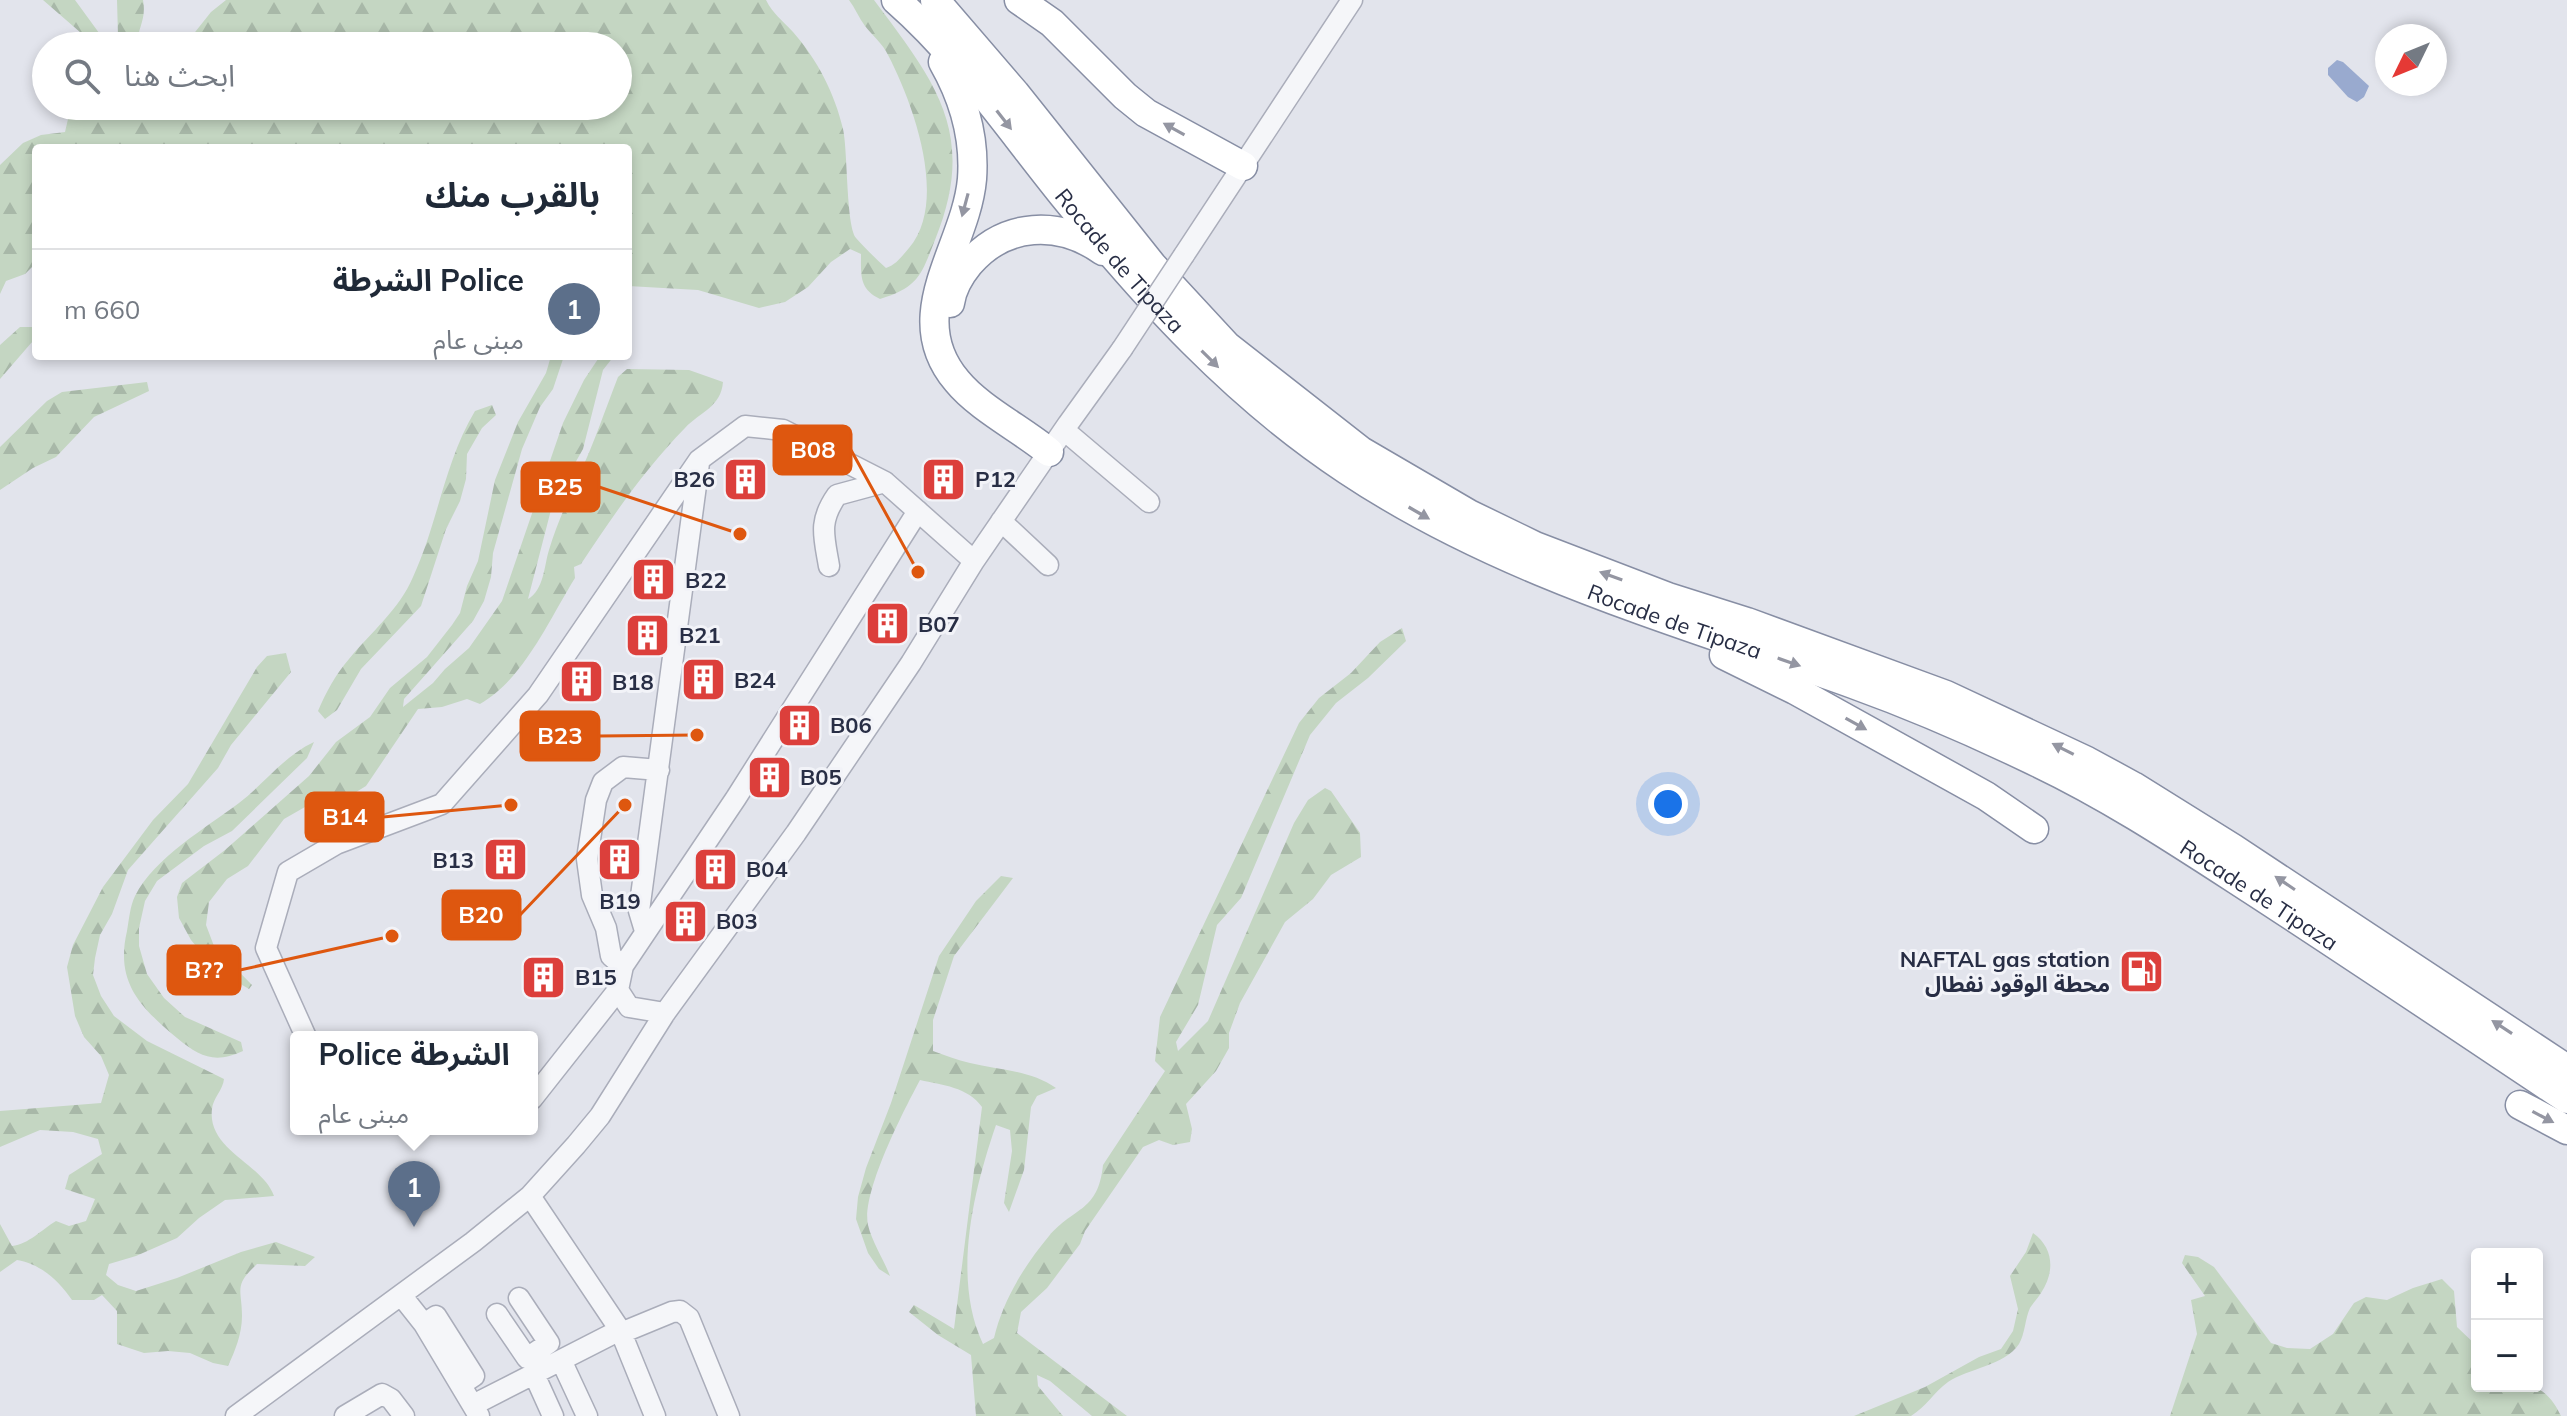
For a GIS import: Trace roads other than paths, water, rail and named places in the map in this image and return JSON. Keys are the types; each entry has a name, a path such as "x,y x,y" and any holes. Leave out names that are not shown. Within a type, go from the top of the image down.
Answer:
{"highway":[{"name":"Rocade de Tipaza","path":"935,0 1015,93 1152,265 1227,346 1361,451 1469,514 1535,546 1668,597 1747,622 1946,695 2087,761 2234,849 2567,1069"},
{"path":"1019,0 1052,23 1146,113 1243,166"},
{"name":"Rocade de Tipaza","path":"899,3 980,89 1142,290 1216,366 1345,469 1426,518 1566,584 1897,701 2034,760 2079,783 2243,884 2567,1099"},
{"path":"899,3 927,36 960,94 971,152 972,180 966,207 939,284 935,339 945,365 958,383 1057,440"},
{"path":"1057,440 965,368 954,347 949,323 951,297 962,273 979,253 998,240 1023,230 1049,228 1092,243 1113,258 1142,290"},
{"path":"1665,618 1714,650 1795,690 1986,796 2034,829"},
{"path":"2520,1105 2567,1130"}],"street":[{"path":"236,1416 530,1196 600,1116 665,1013 796,833 911,663 974,561 1122,349 1352,0"},
{"path":"303,1031 266,948 288,872 336,844 442,804 538,695 699,460 745,426 783,430 885,482 974,561"},
{"path":"1057,440 1149,502"},
{"path":"645,931 639,911 699,460"},
{"path":"829,566 822,523 829,506 837,495 885,482"},
{"path":"538,1091 618,990 623,966 736,798 918,511"},
{"path":"1001,521 1048,565"},
{"path":"623,966 611,956 606,928 592,895 587,859 596,800 603,782 623,767 659,770"},
{"path":"618,990 629,1007 665,1013"},
{"path":"530,1196 620,1331 655,1416"},
{"path":"401,1295 424,1324 462,1384 472,1411 545,1362 672,1312 684,1313 689,1318 729,1416"},
{"path":"519,1298 549,1343 545,1362 553,1416"},
{"path":"497,1314 527,1358 545,1362 575,1390 587,1416"},
{"path":"643,1416 622,1364 642,1356 667,1416"},
{"path":"574,1416 564,1395 575,1390"},
{"path":"345,1416 382,1394 391,1399 404,1416"}],"water":[{"path":"2337,60 2369,86 2364,97 2357,102 2348,97 2328,75 2328,68"}],"place":[{"name":"B26","path":"746,479"},
{"name":"P12","path":"944,479"},
{"name":"B25","path":"740,534"},
{"name":"B08","path":"918,572"},
{"name":"B22","path":"654,580"},
{"name":"B07","path":"887,624"},
{"name":"B21","path":"648,635"},
{"name":"B24","path":"703,680"},
{"name":"B18","path":"581,682"},
{"name":"B06","path":"799,725"},
{"name":"B23","path":"697,735"},
{"name":"B05","path":"769,777"},
{"name":"B14","path":"511,805"},
{"name":"B20","path":"625,805"},
{"name":"B13","path":"505,860"},
{"name":"B19","path":"620,860"},
{"name":"B04","path":"715,869"},
{"name":"B03","path":"685,921"},
{"name":"B??","path":"392,936"},
{"name":"NAFTAL gas station محطة الوقود نفطال","path":"2141,972"},
{"name":"B15","path":"544,977"},
{"name":"Police الشرطة","path":"414,1227"}]}
